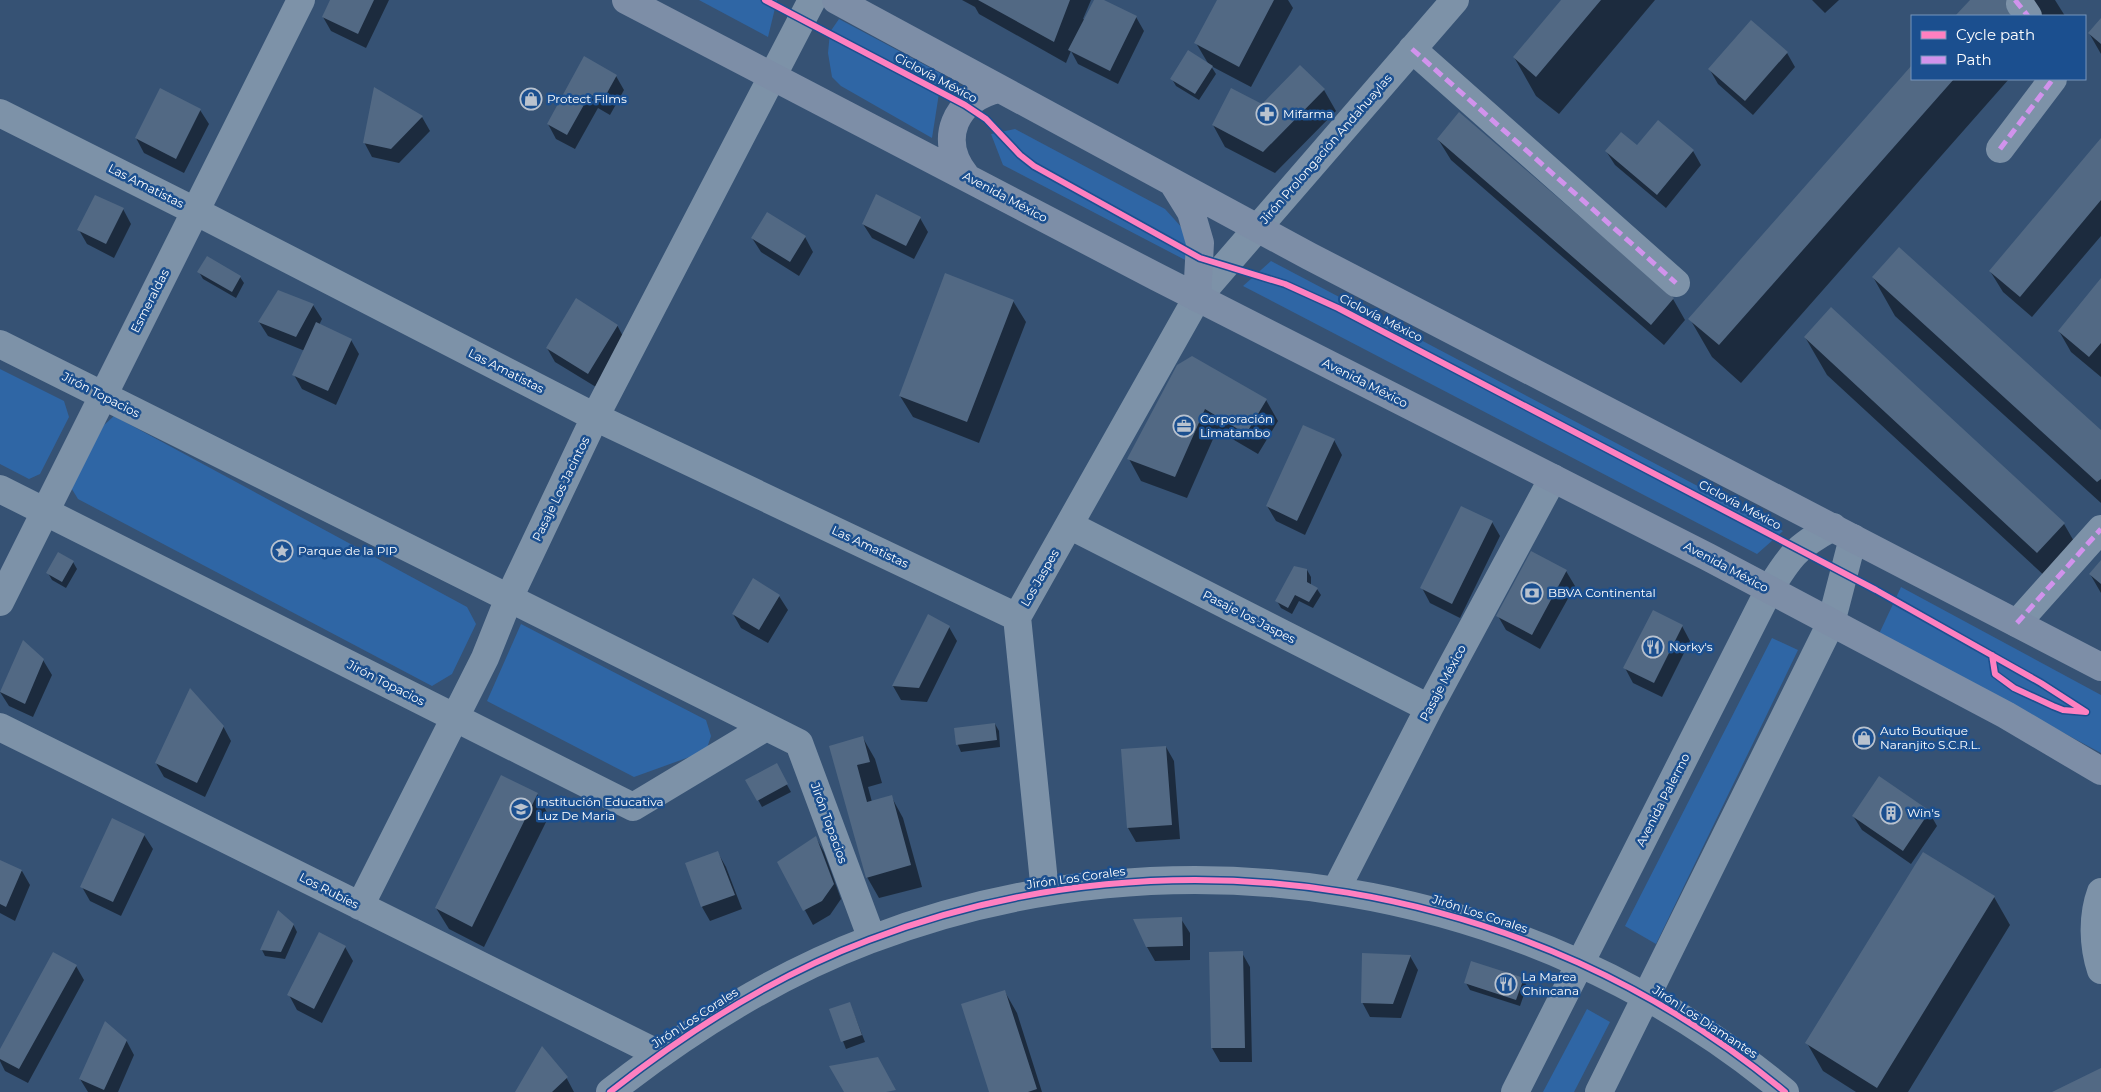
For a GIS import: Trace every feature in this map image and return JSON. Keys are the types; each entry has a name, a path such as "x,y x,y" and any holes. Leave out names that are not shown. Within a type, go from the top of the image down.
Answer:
{"main road":[{"name":"Avenida México","path":"626,0 1197,298 1708,557 2006,715 2101,771"},
{"path":"836,0 1257,229 2101,667"},
{"path":"966,176 955,160 953,150 952,140 955,121 965,105 975,97 999,89"},
{"path":"1173,183 1191,212 1200,243 1197,298"}],"street":[{"name":"Esmeraldas","path":"0,602 301,0"},
{"name":"Pasaje Los Jacintos","path":"360,906 485,658 509,598 595,418 739,137 812,0"},
{"name":"Jirón Prolongación Andahuaylas","path":"1197,298 1455,0"},
{"path":"1412,49 1676,283"},
{"path":"2000,149 2052,80"},
{"name":"Las Amatistas","path":"0,113 195,211 595,418 1018,617"},
{"name":"Los Jaspes","path":"1045,892 1018,617 1197,298"},
{"name":"Jirón Topacios","path":"0,344 799,743 872,939"},
{"name":"Pasaje México","path":"1336,890 1429,708 1553,478"},
{"name":"Jirón Topacios","path":"0,489 633,807 766,726"},
{"name":"Pasaje los Jaspes","path":"1070,525 1429,708"},
{"path":"2017,623 2101,528"},
{"path":"1599,1092 1831,623 1843,533"},
{"name":"Avenida Palermo","path":"1516,1092 1769,590 1790,556 1808,540 1843,533"},
{"name":"Los Rubíes","path":"0,727 659,1054"},
{"name":"Jirón Los Corales","path":"610,1092 659,1054 746,998 793,973 872,939 958,911 1045,892 1099,884 1152,880 1206,879 1271,882 1336,890 1398,902 1461,918 1522,938 1580,964"},
{"path":"2101,892 2095,907 2096,956 2101,970"},
{"name":"Jirón Los Diamantes","path":"1580,964 1647,997 1706,1033 1762,1072 1785,1092"}],"shaded area":[{"path":"699,0 777,0 768,37"},
{"path":"839,19 942,74 932,138 841,86 832,77 828,53 830,32"},
{"path":"1015,129 1165,209 1184,230 1189,262 1003,165 991,134"},
{"path":"1271,261 1783,531 1757,554 1243,286"},
{"path":"0,369 64,401 69,417 40,474 29,479 0,464"},
{"path":"114,416 467,607 476,624 452,674 432,686 78,499 70,486 104,425"},
{"path":"1901,587 2101,695 2101,753 1879,634"},
{"path":"521,624 706,720 711,736 706,751 634,777 487,701"},
{"path":"1772,638 1798,650 1656,944 1625,926"},
{"path":"1587,1009 1610,1022 1574,1092 1543,1092"}],"building":[{"path":"330,0 374,0 358,34 322,17"},
{"path":"978,0 1070,0 1054,42"},
{"path":"1094,0 1104,0 1137,16 1110,71 1068,50"},
{"path":"1217,0 1274,0 1239,67 1194,43"},
{"path":"1561,0 1601,0 1536,77 1513,57"},
{"path":"1970,0 2023,0 2010,15 1956,15"},
{"path":"2101,18 2101,44 2088,33"},
{"path":"1751,20 1788,52 1745,101 1708,69"},
{"path":"1188,50 1213,66 1195,94 1170,79"},
{"path":"584,56 617,75 602,102 590,94 567,135 547,124"},
{"path":"1300,65 1325,89 1263,152 1212,125 1231,88 1262,104"},
{"path":"1911,66 1911,80 1953,80 1719,345 1688,319"},
{"path":"374,87 423,116 391,149 363,143"},
{"path":"160,88 201,109 176,159 135,138"},
{"path":"1459,112 1674,298 1651,325 1437,139"},
{"path":"1658,120 1694,150 1657,195 1605,151 1621,132 1637,145"},
{"path":"2101,138 2101,200 2020,297 1989,271"},
{"path":"876,194 921,217 906,246 862,224"},
{"path":"95,195 124,208 106,244 77,230"},
{"path":"767,212 806,236 790,262 751,238"},
{"path":"1899,247 2101,430 2101,479 2097,482 1872,277"},
{"path":"207,256 241,276 232,292 197,272"},
{"path":"945,273 1014,300 967,422 899,396"},
{"path":"2101,278 2101,343 2089,357 2058,331"},
{"path":"278,290 314,304 296,337 258,322"},
{"path":"576,298 618,325 588,374 546,348"},
{"path":"1831,307 2065,523 2037,553 1804,337"},
{"path":"316,322 352,339 328,391 292,375"},
{"path":"1192,356 1267,399 1246,434 1205,409 1175,477 1127,459 1177,365"},
{"path":"1303,425 1335,439 1297,521 1266,506"},
{"path":"1461,506 1493,521 1452,604 1420,588"},
{"name":"BBVA Continental","path":"1531,551 1567,570 1532,635 1496,616"},
{"path":"58,552 74,561 62,582 46,573"},
{"path":"2101,560 2101,584 2089,574"},
{"path":"1294,566 1307,569 1307,582 1318,588 1309,602 1295,595 1288,608 1275,601"},
{"path":"753,578 780,595 759,630 732,614"},
{"name":"Norky's","path":"1653,610 1683,625 1654,683 1623,668"},
{"path":"928,614 950,626 919,688 892,686"},
{"path":"23,640 44,659 25,704 0,692"},
{"path":"190,688 224,726 197,783 155,763"},
{"path":"995,723 997,740 956,745 954,728"},
{"path":"863,736 870,762 857,765 867,802 892,795 911,865 866,878 829,746"},
{"path":"1166,746 1172,825 1127,828 1121,749"},
{"path":"777,763 788,784 757,801 745,780"},
{"path":"501,775 538,793 472,927 435,908"},
{"name":"Win's","path":"1879,776 1930,811 1903,851 1852,816"},
{"path":"112,818 145,834 113,902 80,887"},
{"path":"816,836 834,884 822,901 803,911 777,862"},
{"path":"718,851 735,895 701,907 685,863"},
{"path":"1923,852 1995,896 1877,1088 1805,1043"},
{"path":"0,860 22,870 6,907 0,904"},
{"path":"278,910 294,924 281,952 260,950"},
{"path":"1182,917 1183,946 1146,947 1133,919"},
{"path":"319,932 346,946 314,1009 287,995"},
{"path":"1243,951 1245,1048 1211,1048 1209,952"},
{"path":"53,952 77,965 19,1069 0,1059 0,1049"},
{"path":"1362,953 1411,955 1393,1004 1361,1003"},
{"path":"1471,961 1524,978 1516,1000 1464,983"},
{"path":"1005,990 1037,1089 1028,1092 989,1092 961,1004"},
{"path":"850,1002 862,1035 841,1042 829,1009"},
{"path":"105,1021 127,1040 104,1090 79,1079"},
{"path":"542,1046 568,1077 552,1092 515,1092"},
{"path":"878,1057 896,1090 886,1092 844,1092 829,1066"},
{"path":"2101,1068 2101,1092 2052,1092"}],"marked path":[{"path":"2015,0 2027,15"},
{"path":"1412,49 1676,283"},
{"path":"2000,149 2052,80"},
{"path":"2017,623 2101,529"}],"cycle path":[{"name":"Ciclovía México","path":"765,0 965,105 986,119 1020,155 1034,166 1200,258 1285,284 1338,308 1876,590 2041,683 2086,712 2063,710 2014,688 1995,674 1992,655"},
{"path":"610,1092 702,1026 766,987 834,954 869,940 986,904 1106,884 1227,881 1347,893 1465,920 1578,963 1686,1020 1785,1092"}],"place":[{"name":"Protect Films","path":"531,99"},
{"name":"Mifarma","path":"1267,114"},
{"name":"Corporación Limatambo","path":"1184,426"},
{"name":"Parque de la PIP","path":"282,551"},
{"name":"BBVA Continental","path":"1532,593"},
{"name":"Norky's","path":"1653,647"},
{"name":"Auto Boutique Naranjito S.C.R.L.","path":"1864,738"},
{"name":"Institución Educativa Luz De Maria","path":"521,809"},
{"name":"Win's","path":"1891,813"},
{"name":"La Marea Chincana","path":"1506,984"}]}
